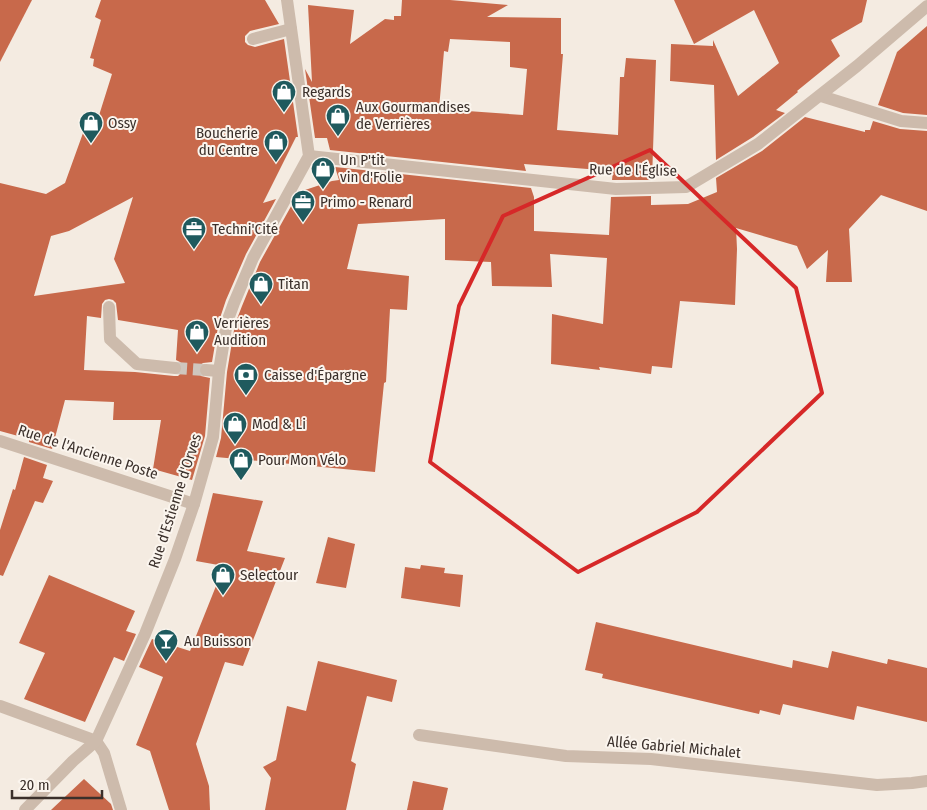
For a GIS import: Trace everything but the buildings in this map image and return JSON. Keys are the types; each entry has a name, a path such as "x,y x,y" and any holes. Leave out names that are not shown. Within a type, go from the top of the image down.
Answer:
{"street":[{"path":"287,0 309,156"},
{"name":"Rue de l'Église","path":"309,156 616,189 686,187 758,144 821,96 927,6"},
{"path":"253,39 291,29"},
{"path":"821,96 901,121 927,123"},
{"name":"Rue d'Estienne d'Orves","path":"25,810 73,761 96,741 145,634 175,559 214,437 226,325 253,258 309,156"},
{"path":"109,308 110,339 137,364 175,368"},
{"path":"206,370 220,371"},
{"name":"Rue de l'Ancienne Poste","path":"0,441 194,504"},
{"path":"0,706 96,741 104,752 121,810"},
{"name":"Allée Gabriel Michalet","path":"419,735 566,756 651,759 877,785 927,781"}],"highlighted area":[{"path":"650,150 796,288 822,393 697,512 578,572 430,462 459,306 503,216"}],"tunnel":[{"path":"175,368 206,370"}],"place":[{"name":"Regards","path":"284,113"},
{"name":"Aux Gourmandises de Verrières","path":"338,137"},
{"name":"Ossy","path":"91,144"},
{"name":"Boucherie du Centre","path":"276,163"},
{"name":"Un P'tit vin d'Folie","path":"323,190"},
{"name":"Primo - Renard","path":"303,223"},
{"name":"Techni'Cité","path":"194,250"},
{"name":"Titan","path":"261,305"},
{"name":"Verrières Audition","path":"197,353"},
{"name":"Caisse d'Épargne","path":"246,396"},
{"name":"Mod & Li","path":"235,445"},
{"name":"Pour Mon Vélo","path":"241,481"},
{"name":"Selectour","path":"223,596"},
{"name":"Au Buisson","path":"166,662"}]}
